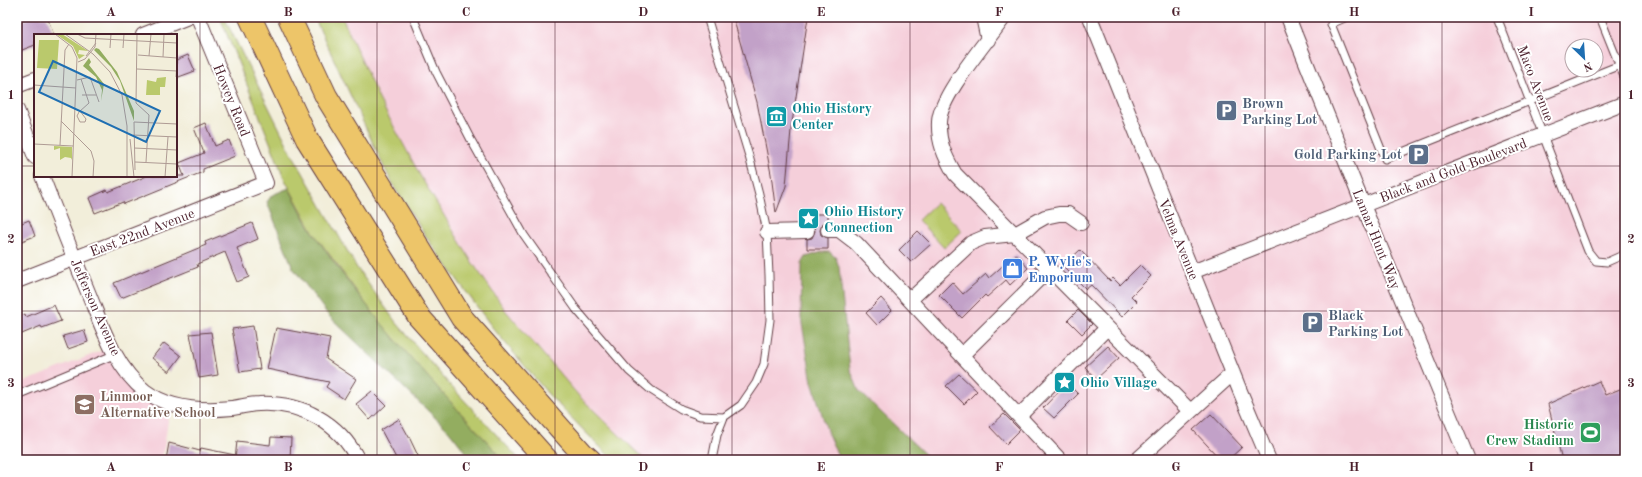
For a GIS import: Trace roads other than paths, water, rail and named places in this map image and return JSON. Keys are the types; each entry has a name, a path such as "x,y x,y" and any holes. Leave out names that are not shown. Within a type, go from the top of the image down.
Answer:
{"highway":[{"path":"250,17 307,139 419,317 547,460"},
{"path":"289,17 326,96 462,318 582,453 590,460"}],"street":[{"path":"146,34 188,17"},
{"name":"Howey Road","path":"198,17 266,183"},
{"path":"983,17 988,40"},
{"path":"1004,17 958,80 943,104 939,121 939,139 944,155 955,174 1190,411"},
{"name":"Velma Avenue","path":"1090,17 1232,373 1269,460"},
{"name":"Lamar Hunt Way","path":"1288,17 1363,205 1468,460"},
{"path":"17,86 34,79"},
{"name":"Black and Gold Boulevard","path":"1192,272 1625,103"},
{"path":"17,110 34,154"},
{"name":"Jefferson Avenue","path":"42,177 106,336 125,370 145,391 165,402 185,407 208,410 258,404 280,404 300,409 321,418 335,429 348,442 358,460"},
{"name":"East 22nd Avenue","path":"17,281 266,183"},
{"path":"910,300 971,243 984,237 1015,234 1045,217 1059,214 1068,214 1081,223"},
{"path":"828,230 839,230 856,243 1060,460"},
{"path":"767,232 807,231"},
{"path":"962,355 1049,269"},
{"path":"1019,416 1107,328"},
{"path":"1137,460 1232,373"}],"lane":[{"path":"413,17 440,78 517,223 576,309 629,371 651,390 680,409 700,416 724,417"},
{"path":"707,17 749,156 767,232 770,320 764,364 756,383 741,406 724,417 717,434 712,460"},
{"path":"1347,17 1331,24 1385,159 1622,64"},
{"name":"Maco Avenue","path":"1497,17 1588,251 1596,261 1607,262 1625,254"},
{"path":"1600,17 1622,64 1625,79"},
{"path":"17,395 116,354"}],"place":[{"name":"Brown Parking Lot","path":"1227,111"},
{"name":"Ohio History Center","path":"776,116"},
{"name":"Gold Parking Lot","path":"1418,154"},
{"name":"Ohio History Connection","path":"809,219"},
{"name":"P. Wylie's Emporium","path":"1013,269"},
{"name":"Black Parking Lot","path":"1313,323"},
{"name":"Ohio Village","path":"1065,382"},
{"name":"Linmoor Alternative School","path":"85,404"},
{"name":"Historic Crew Stadium","path":"1590,432"}]}
